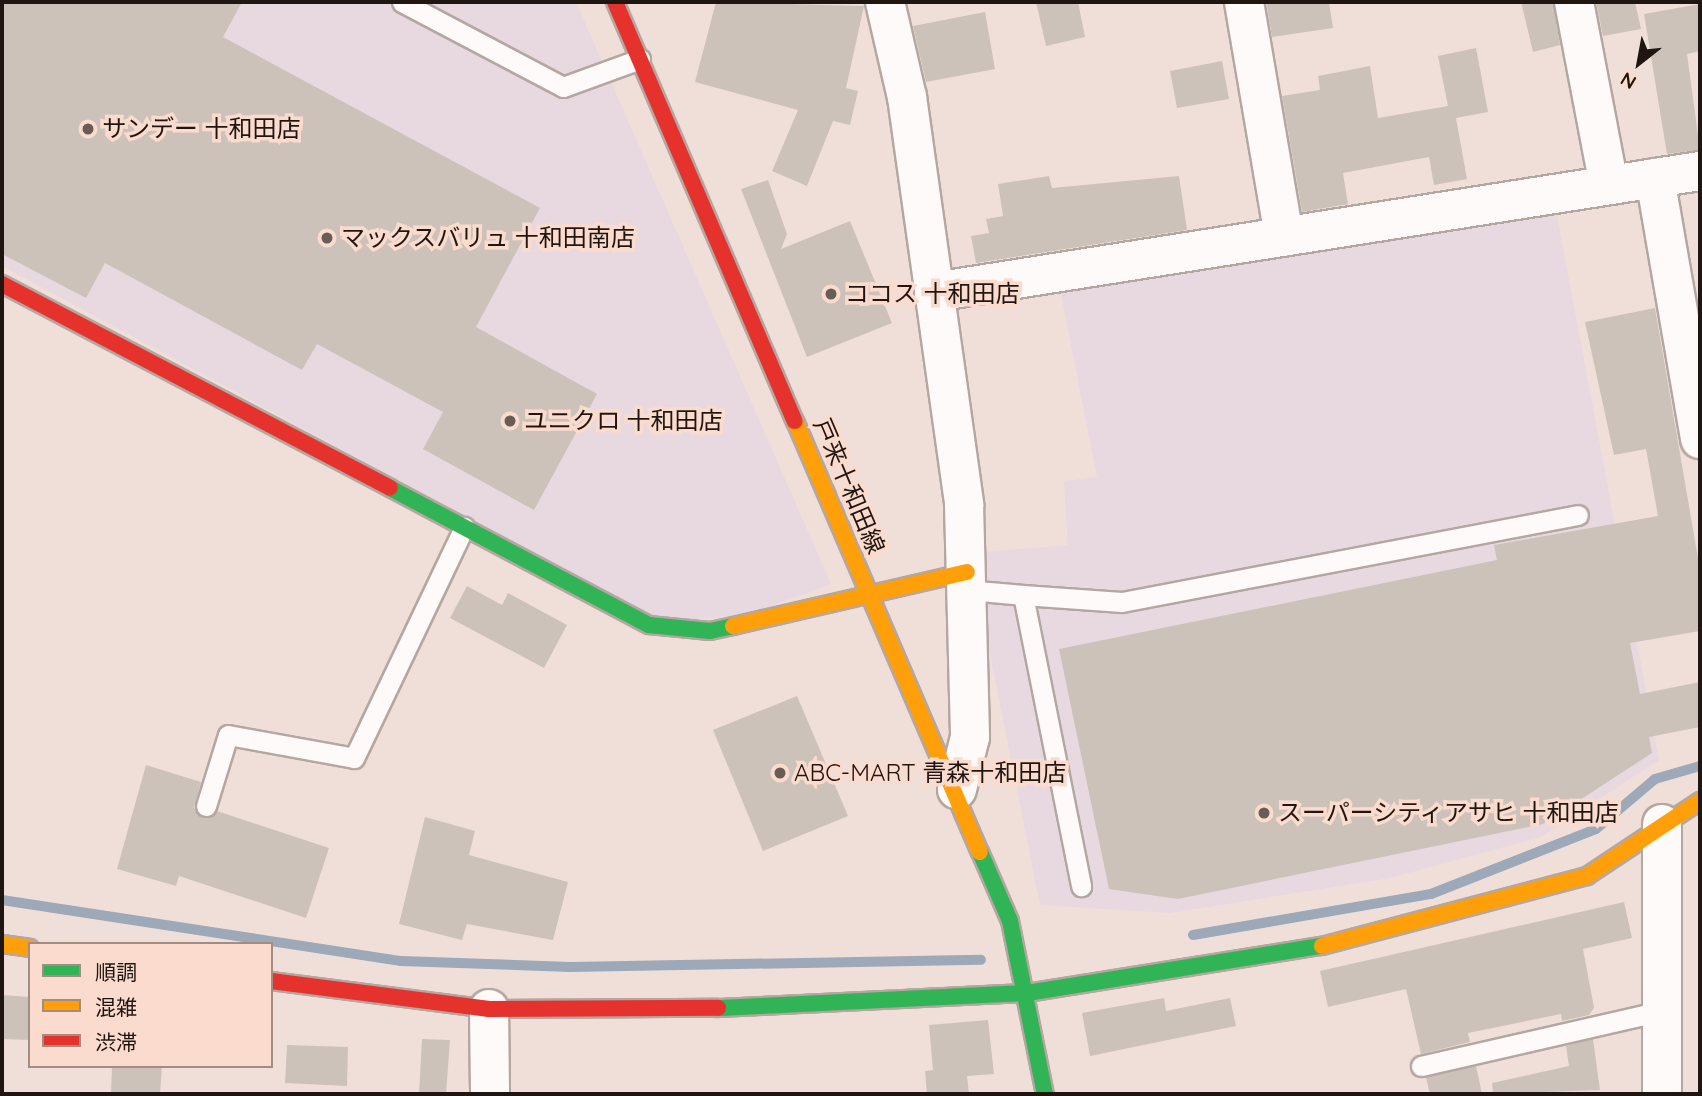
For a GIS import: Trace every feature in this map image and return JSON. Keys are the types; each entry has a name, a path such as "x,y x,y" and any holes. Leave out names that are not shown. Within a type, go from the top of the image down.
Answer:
{"street":[{"name":"戸来十和田線","path":"615,2 957,789 1010,921 1027,993 1045,1094"},
{"path":"885,2 907,97 964,505 970,737 957,789"},
{"path":"1244,2 1284,237"},
{"path":"1574,2 1609,185"},
{"path":"934,292 1700,171"},
{"path":"1655,178 1700,439"},
{"path":"2,284 649,625 678,631 710,631 872,597 967,581"},
{"path":"273,981 489,1009 703,1009 1027,993 1228,964 1458,911 1587,876 1628,853 1661,824 1700,801"},
{"path":"1661,824 1662,1094"},
{"path":"2,944 28,948"},
{"path":"489,1009 490,1094"}],"lane":[{"path":"402,2 563,87 640,59"},
{"path":"967,581 1023,595 1122,602 1578,515"},
{"path":"206,806 228,735 354,758 464,527"},
{"path":"1023,595 1081,886"},
{"path":"1421,1066 1662,1011"}],"shaded area":[{"path":"2,2 576,2 831,584 742,617 658,620 2,266"},
{"path":"1555,205 1659,760 1541,837 1390,878 1170,913 1040,905 985,629 983,552 1068,545 1064,481 1097,477 1059,284"}],"building":[{"path":"2,2 242,2 223,37 540,208 476,327 597,394 534,510 423,449 443,412 317,344 302,370 105,263 86,298 2,254"},
{"path":"716,2 864,6 846,88 858,91 850,125 833,121 807,186 772,171 798,110 695,82"},
{"path":"1036,2 1078,2 1085,37 1046,46"},
{"path":"1266,2 1329,2 1333,28 1272,37"},
{"path":"1521,2 1553,2 1560,45 1533,52"},
{"path":"1596,2 1635,2 1641,29 1603,36"},
{"path":"1700,4 1700,51 1687,54 1700,150 1667,154 1644,14"},
{"path":"985,12 995,69 926,82 913,26"},
{"path":"1476,48 1488,112 1456,118 1467,179 1434,185 1429,157 1343,173 1348,204 1302,212 1282,96 1320,90 1318,76 1370,66 1378,118 1448,106 1438,56"},
{"path":"1222,61 1229,99 1177,108 1170,71"},
{"path":"1049,176 1052,188 1179,176 1187,230 976,263 971,236 989,233 986,219 1003,216 998,184"},
{"name":"ココス 十和田店","path":"768,180 787,234 781,249 850,221 892,323 807,357 741,189"},
{"name":"スーパーシティアサヒ 十和田店","path":"1655,308 1700,570 1700,631 1630,643 1640,694 1700,682 1700,727 1649,737 1652,753 1543,824 1178,899 1109,889 1059,649 1497,560 1494,545 1658,516 1646,449 1614,455 1585,322"},
{"path":"467,586 502,605 508,593 567,625 544,668 450,618"},
{"name":"ABC-MART 青森十和田店","path":"797,696 848,816 763,851 713,730"},
{"path":"146,765 201,782 194,808 202,817 217,811 329,848 306,918 179,876 176,886 117,869"},
{"path":"425,817 475,831 469,855 568,882 553,940 467,924 462,940 399,924"},
{"path":"1624,902 1632,938 1583,949 1594,1008 1589,1015 1562,1021 1561,1014 1468,1033 1470,1042 1421,1054 1406,989 1328,1007 1320,971"},
{"path":"2,995 28,997 28,1040 2,1039"},
{"path":"1164,998 1166,1011 1230,998 1236,1026 1090,1056 1082,1013"},
{"path":"988,1020 994,1074 967,1076 969,1094 927,1094 925,1071 933,1070 929,1025"},
{"path":"422,1039 450,1040 446,1094 419,1094"},
{"path":"1593,1039 1600,1090 1493,1094 1492,1083 1569,1066 1566,1046"},
{"path":"287,1045 348,1047 347,1086 285,1083"},
{"path":"1476,1066 1482,1094 1430,1094 1426,1077"},
{"path":"112,1068 162,1068 160,1094 111,1094"}],"waterway":[{"path":"1193,935 1431,894 1596,829 1655,779 1700,766"},
{"path":"2,900 401,961 570,967 981,960"}],"traffic: fast":[{"path":"390,488 649,625 710,631 733,626"},
{"path":"980,852 1010,921 1045,1094"},
{"path":"718,1008 1027,993 1322,946"}],"traffic: slow":[{"path":"795,421 980,852"},
{"path":"733,626 967,572"},
{"path":"1322,946 1587,876 1700,801"},
{"path":"2,944 28,948"}],"traffic: jam":[{"path":"615,2 795,421"},
{"path":"2,284 390,488"},
{"path":"273,981 489,1009 718,1008"}],"place":[{"name":"サンデー 十和田店","path":"88,129"},
{"name":"マックスバリュ 十和田南店","path":"327,238"},
{"name":"ココス 十和田店","path":"831,294"},
{"name":"ユニクロ 十和田店","path":"510,421"},
{"name":"ABC-MART 青森十和田店","path":"780,773"},
{"name":"スーパーシティアサヒ 十和田店","path":"1264,813"}]}
